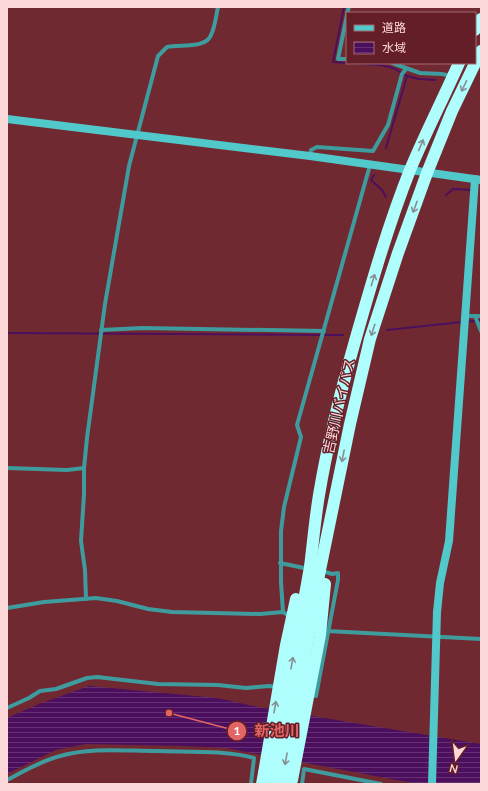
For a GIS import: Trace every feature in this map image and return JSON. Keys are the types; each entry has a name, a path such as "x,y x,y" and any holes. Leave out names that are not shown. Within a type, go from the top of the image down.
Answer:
{"highway":[{"path":"476,28 481,19"},
{"name":"吉野川バイパス","path":"476,61 481,51"},
{"name":"吉野川バイパス","path":"292,783 315,568 319,494 347,370 382,248 410,170 459,64"},
{"name":"吉野川バイパス","path":"271,784 315,568 327,539 350,424 370,339 398,253 427,173 452,111 475,64"},
{"path":"263,778 286,645 315,568"}],"street":[{"path":"86,599 85,570 81,541 84,468 101,330 128,166 158,56 167,47 201,44 207,42 211,36 218,7"},
{"path":"346,19 338,59 346,60"},
{"path":"393,64 404,72 453,76"},
{"path":"310,156 311,150 317,146 373,151 388,124 404,72"},
{"path":"7,120 310,156 478,180 449,541 440,583 437,612 432,784"},
{"path":"283,612 280,563 281,531 284,507 301,437 297,425 370,165"},
{"path":"466,316 481,316"},
{"path":"475,316 481,331"},
{"path":"101,330 142,328 324,331"},
{"path":"7,468 67,470 84,468"},
{"path":"7,708 40,691 56,689 87,678 97,677 158,684 218,685 246,688 270,686 316,696 329,631 338,573 332,574 280,563"},
{"path":"7,608 33,603 106,599 148,610 172,612 260,614 283,612 286,615 329,631 481,639"},
{"path":"7,780 38,764 59,756 97,750 199,752 254,758 251,784"},
{"path":"292,783 304,769 381,784"}],"water":[{"path":"89,686 217,698 258,707 481,744 481,784 418,784 226,748 183,746 86,744 56,750 7,774 7,718 39,704"}],"waterway":[{"path":"344,7 333,62 346,63"},
{"path":"366,64 381,65 393,68 407,76 419,79 435,80"},
{"path":"386,148 407,76"},
{"path":"374,175 371,180 382,190 386,197"},
{"path":"446,195 453,189 472,190"},
{"path":"466,322 481,320"},
{"path":"387,330 462,322"},
{"path":"7,333 343,335"}],"place":[{"name":"新池川","path":"169,713"}]}
